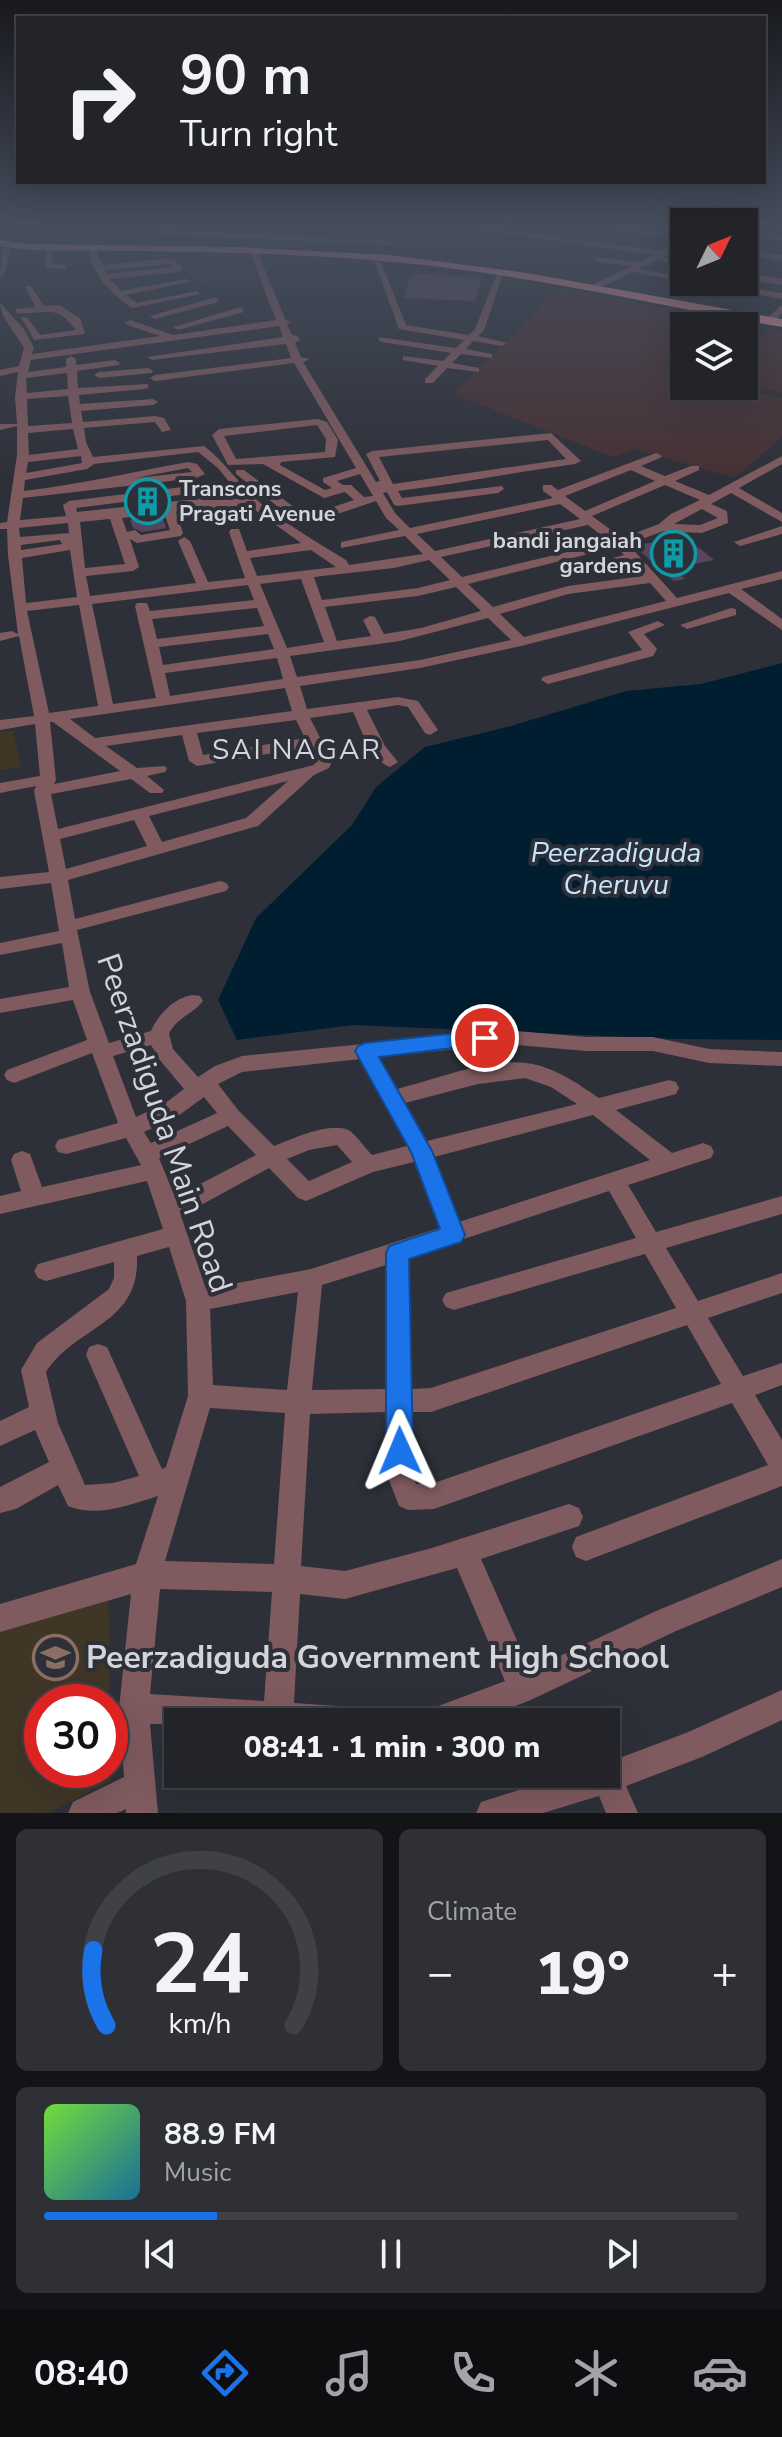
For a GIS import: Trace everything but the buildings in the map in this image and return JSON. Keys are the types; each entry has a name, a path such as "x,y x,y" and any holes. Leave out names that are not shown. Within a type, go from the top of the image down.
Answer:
{"highway":[{"path":"712,312 778,323"},
{"path":"715,312 778,323"}],"street":[{"name":"Peerzadiguda Main Road","path":"2,312 21,349 23,364 20,397 11,427 22,459 21,477 7,526 14,548 20,608 14,642"},
{"path":"3,312 21,331 23,364"},
{"path":"19,312 37,338 82,332 76,324 77,320 63,312"},
{"path":"161,312 125,322 192,335 283,323"},
{"path":"23,364 130,350 236,312"},
{"path":"279,312 301,360 381,489 395,519 521,642"},
{"path":"396,312 402,327 502,343"},
{"path":"429,381 473,339 481,312"},
{"path":"150,314 175,332"},
{"path":"0,373 120,334"},
{"path":"148,342 155,356 152,357 291,339"},
{"path":"382,339 489,356"},
{"path":"406,358 475,370"},
{"path":"23,364 151,375 301,360"},
{"path":"71,369 115,363"},
{"name":"Peerzadiguda Main Road","path":"23,364 10,387 12,459 7,526 14,642 42,718 42,786 67,931 80,992 131,1127 152,1163 198,1301 201,1396 167,1480 147,1575 134,1708 140,1800"},
{"path":"21,477 87,466 77,425 71,369"},
{"path":"20,397 144,386"},
{"path":"76,408 153,402"},
{"path":"11,427 159,419 166,430"},
{"path":"117,422 123,447"},
{"path":"318,422 323,424 331,440 331,455 238,463 229,460 218,435 223,431 318,422"},
{"path":"310,466 301,462 269,464 238,474 291,505 304,521 362,501 381,489 483,477 495,471 575,461 551,436 372,454 381,489"},
{"path":"331,440 347,438"},
{"path":"161,451 158,443 180,439"},
{"path":"22,459 86,456 123,447 161,451 205,449 251,501 311,546 341,563 344,570"},
{"path":"357,454 363,470 398,502 498,489"},
{"path":"345,545 556,494 656,456"},
{"path":"319,604 418,592 620,543 663,527 675,517 782,459"},
{"path":"269,464 324,494"},
{"path":"16,495 86,488 199,474 188,465 107,480 86,488"},
{"path":"629,465 706,502 724,520 702,529 663,527"},
{"path":"20,608 344,570 431,556 588,518 695,468"},
{"path":"340,488 327,480 363,470"},
{"path":"7,526 73,517 222,499 215,487 69,505 73,517 79,573 106,708"},
{"path":"311,498 347,488 362,501"},
{"path":"730,488 782,518"},
{"path":"556,494 635,557 654,579 669,604 692,629 731,612"},
{"path":"73,517 251,501"},
{"path":"123,536 135,534 137,539 177,533 168,508"},
{"path":"79,573 133,567 115,514"},
{"path":"740,542 782,530"},
{"path":"51,836 308,772 323,765 301,715 282,652 250,579 235,532"},
{"path":"184,541 203,585"},
{"path":"242,555 311,546"},
{"path":"594,564 635,557"},
{"path":"306,574 332,645"},
{"path":"0,725 420,664 521,642 782,575"},
{"path":"156,670 380,639 493,613 539,597 593,585 619,585 654,579"},
{"path":"731,588 782,626"},
{"path":"140,593 164,700"},
{"path":"144,616 262,603"},
{"path":"622,616 638,630"},
{"path":"370,620 380,639"},
{"path":"638,630 658,625"},
{"path":"149,644 273,629"},
{"path":"548,680 648,653 648,646 635,634 638,630"},
{"path":"93,743 358,706 410,703 430,730"},
{"path":"358,706 378,748 390,762"},
{"path":"42,718 93,743 156,790"},
{"path":"188,730 197,761 314,741"},
{"path":"0,788 42,786 159,769"},
{"path":"0,883 58,877 252,822 308,772"},
{"path":"139,813 157,848"},
{"path":"0,949 220,887"},
{"path":"0,1006 80,992"},
{"path":"193,1001 163,1019 157,1036 158,1043 306,1192 368,1165 669,1088"},
{"path":"14,1075 100,1048 157,1036"},
{"path":"66,1146 169,1112 226,1067 506,1037 586,1044 653,1044 709,1056 782,1059"},
{"path":"365,1051 421,1151 453,1235"},
{"path":"392,1098 523,1069 560,1082 669,1163"},
{"path":"0,1205 152,1163 231,1116"},
{"path":"168,1212 272,1156 336,1136 342,1137 368,1165"},
{"path":"198,1301 311,1279 703,1152"},
{"path":"22,1160 34,1197"},
{"path":"614,1181 782,1464"},
{"path":"454,1300 782,1205"},
{"path":"46,1271 174,1236"},
{"path":"98,1355 167,1480 88,1500 77,1497 63,1468 43,1413 34,1365 58,1341 118,1296 126,1278 125,1249"},
{"path":"397,1253 402,1484 408,1497 419,1499 782,1374"},
{"path":"278,1708 298,1402 311,1279"},
{"path":"201,1396 298,1402 431,1400 782,1283"},
{"path":"0,1434 43,1413"},
{"path":"0,1500 7,1500 63,1468"},
{"path":"586,1547 782,1473"},
{"path":"0,1618 147,1575 287,1578 345,1585 464,1552 569,1517"},
{"path":"464,1552 523,1689"},
{"path":"473,1708 523,1689 666,1621 780,1578"},
{"path":"620,1773 691,1746 782,1705"},
{"path":"134,1708 164,1709"},
{"path":"492,1813 574,1788"},
{"path":"611,1788 622,1813"},
{"path":"84,1813 140,1800"}],"shaded area":[{"path":"536,312 682,312 670,312 670,400 758,400 758,393 782,398 782,437 735,478 634,449 613,457 453,394"},
{"path":"771,329 782,332 782,393 758,387 758,339"},
{"path":"13,730 21,767 0,770 0,732"},
{"name":"Peerzadiguda Government High School","path":"108,1573 110,1684 24,1684 24,1788 97,1788 48,1813 0,1813 0,1612"}],"water":[{"name":"Peerzadiguda Cheruvu","path":"782,663 782,1040 677,1039 353,1025 237,1040 218,1000 256,918 352,825 376,787 425,747 511,726 626,691 701,684"}],"place":[{"name":"Transcons Pragati Avenue","path":"148,501"},
{"name":"bandi jangaiah gardens","path":"673,553"},
{"name":"Peerzadiguda Government High School","path":"55,1657"}],"district":[{"name":"SAI NAGAR","path":"297,749"}],"route":[{"path":"400,1451 397,1253 453,1235 421,1151 365,1051 485,1038"}]}
